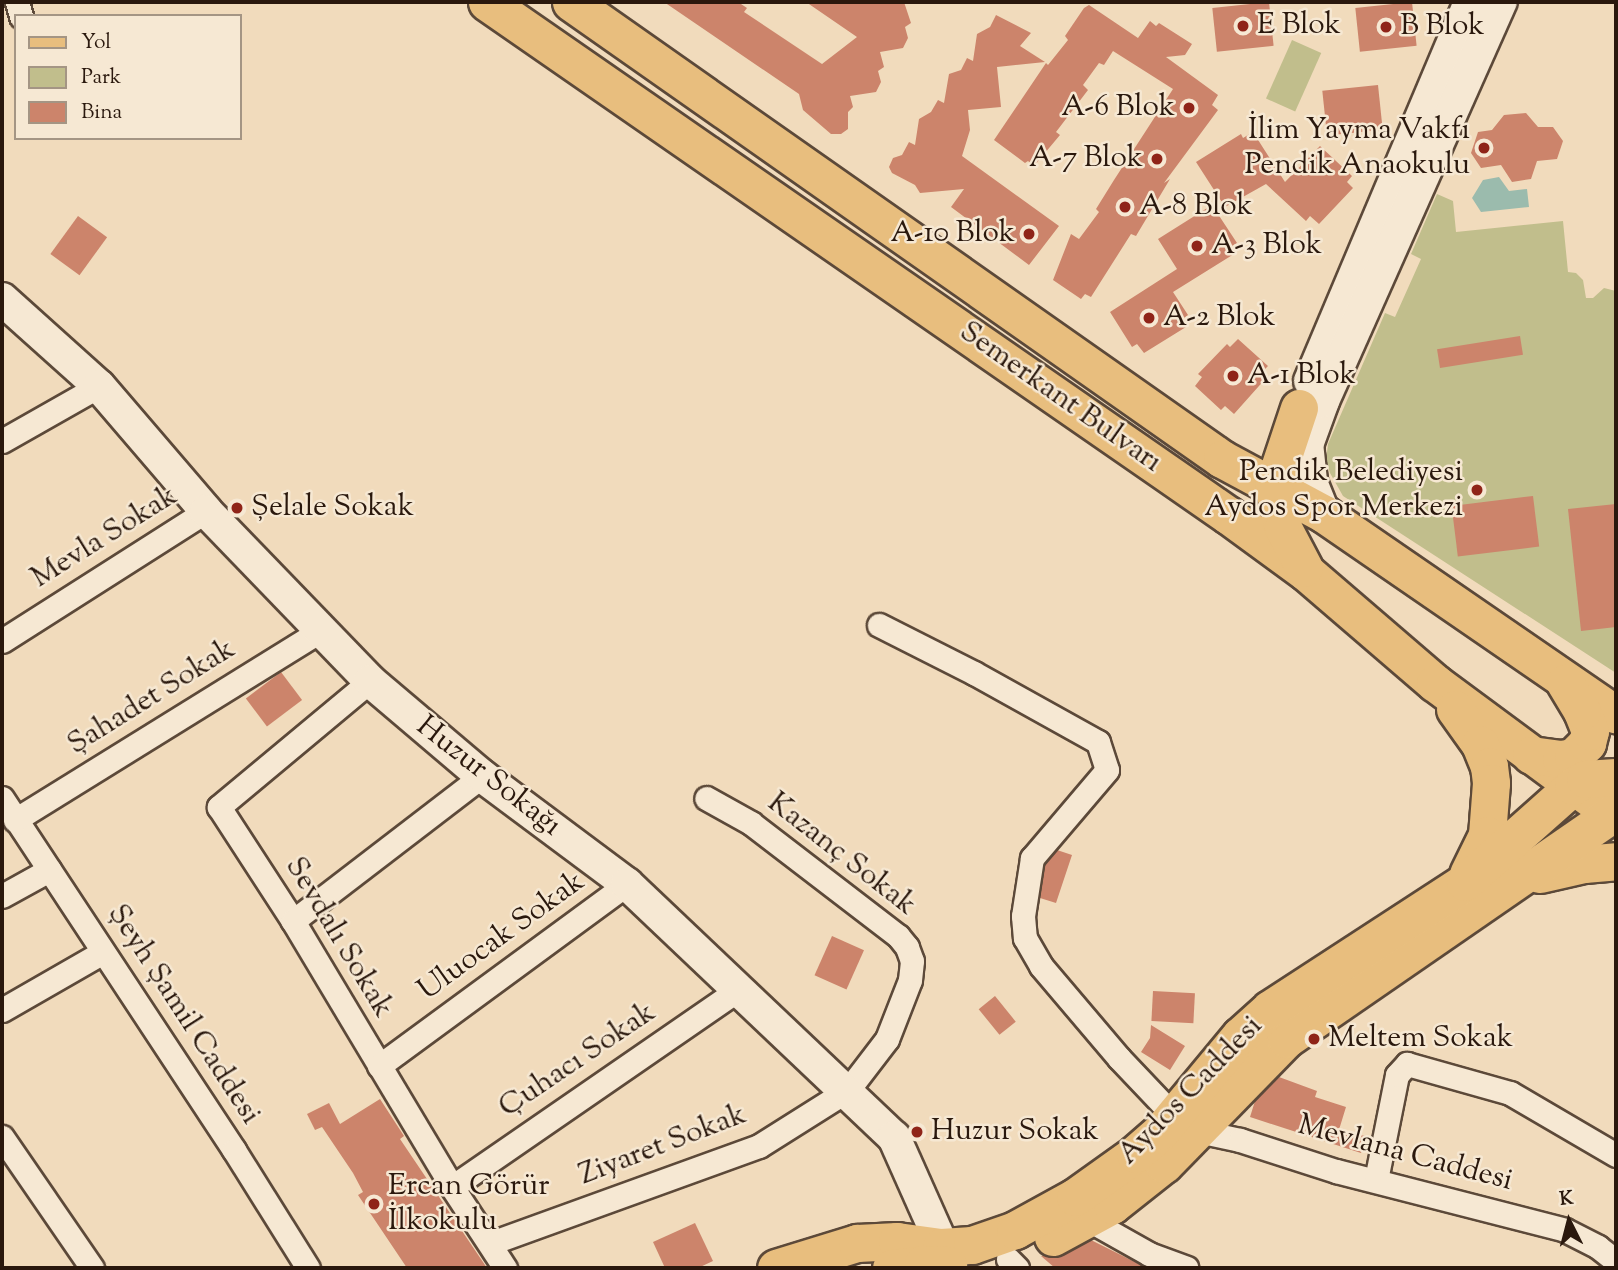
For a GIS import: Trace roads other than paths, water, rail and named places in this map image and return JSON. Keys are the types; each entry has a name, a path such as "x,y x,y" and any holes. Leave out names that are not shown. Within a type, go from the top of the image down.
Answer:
{"main road":[{"name":"Semerkant Bulvarı","path":"487,2 1228,514 1307,572 1436,683 1615,815"},
{"name":"Semerkant Bulvarı","path":"571,2 1222,458 1324,514 1613,714"},
{"path":"1299,408 1273,486 1283,528 1307,572"},
{"path":"1222,458 1256,450 1277,439 1299,408"},
{"path":"1531,755 1561,759 1573,757 1587,743 1590,732 1582,711 1561,677"},
{"path":"1436,683 1480,744 1489,766 1491,808 1486,835 1465,882"},
{"path":"1573,786 1585,779 1616,777"},
{"name":"Aydos Caddesi","path":"776,1268 857,1244 897,1241 931,1263 1013,1264 1112,1205 1147,1177 1186,1123 1233,1044 1262,1015 1465,882 1573,786"},
{"name":"Aydos Caddesi","path":"931,1263 1029,1224 1105,1177 1135,1154 1186,1123 1286,1039 1615,815"},
{"path":"1512,883 1560,868 1616,861"}],"street":[{"path":"1299,408 1470,2"},
{"path":"1324,514 1311,481 1307,445 1323,401 1502,2"},
{"name":"Huzur Sokağı","path":"3,302 99,386 206,511 370,681 482,776 627,884 741,988 894,1137 931,1263"},
{"path":"2,441 99,386"},
{"name":"Mevla Sokak","path":"2,641 206,511"},
{"path":"879,625 974,673 1098,742 1107,770 1032,858 1023,916 1025,938 1041,966 1119,1058 1186,1123"},
{"name":"Şahadet Sokak","path":"15,820 322,630"},
{"name":"Sevdalı Sokak","path":"370,681 219,807 293,921 452,1187 505,1268"},
{"path":"293,921 482,776"},
{"name":"Şeyh Şamil Caddesi","path":"2,798 302,1266"},
{"name":"Kazanç Sokak","path":"706,798 751,823 898,936 907,947 912,961 910,980 887,1039 848,1090"},
{"path":"2,896 49,870"},
{"name":"Uluocak Sokak","path":"379,1066 627,884"},
{"path":"2,1010 103,952"},
{"name":"Çuhacı Sokak","path":"452,1187 741,988"},
{"path":"1376,1180 1397,1075 1407,1064 1510,1093 1616,1155"},
{"name":"Ziyaret Sokak","path":"491,1243 759,1146 848,1090"},
{"name":"Mevlana Caddesi","path":"1186,1123 1336,1171 1565,1230 1598,1247 1616,1261"},
{"path":"2,1137 92,1268"},
{"path":"1087,1219 1149,1254 1187,1268"}],"place":[{"name":"E Blok","path":"1243,26"},
{"name":"B Blok","path":"1386,27"},
{"name":"A-6 Blok","path":"1189,108"},
{"name":"İlim Yayma Vakfı Pendik Anaokulu","path":"1484,148"},
{"name":"A-7 Blok","path":"1157,159"},
{"name":"A-8 Blok","path":"1125,207"},
{"name":"A-10 Blok","path":"1029,234"},
{"name":"A-3 Blok","path":"1197,246"},
{"name":"A-2 Blok","path":"1149,318"},
{"name":"A-1 Blok","path":"1233,376"},
{"name":"Pendik Belediyesi Aydos Spor Merkezi","path":"1477,490"},
{"name":"Şelale Sokak","path":"237,508"},
{"name":"Meltem Sokak","path":"1314,1039"},
{"name":"Huzur Sokak","path":"917,1132"},
{"name":"Ercan Görür İlkokulu","path":"374,1204"}]}
